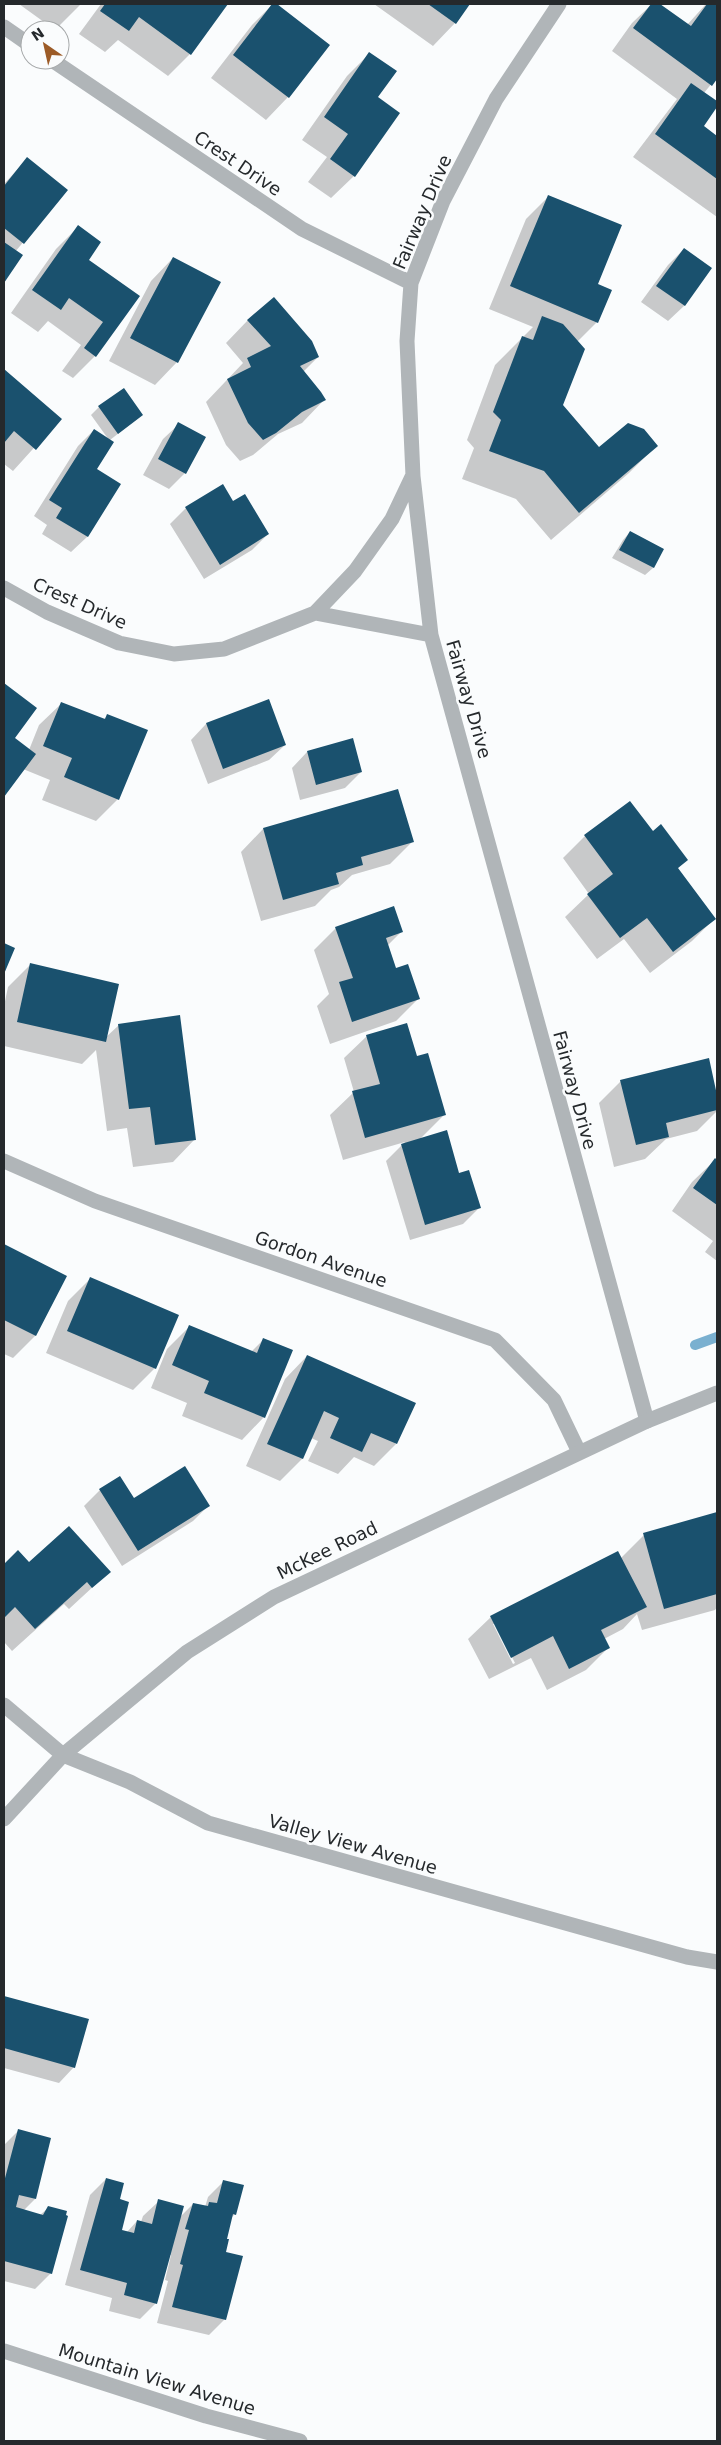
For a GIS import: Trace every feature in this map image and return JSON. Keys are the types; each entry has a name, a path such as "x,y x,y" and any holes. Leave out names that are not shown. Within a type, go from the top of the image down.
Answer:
{"street":[{"name":"Fairway Drive","path":"560,4 496,99 443,201 411,283 407,342 413,476 431,634 647,1421"},
{"path":"4,27 20,38"},
{"name":"Crest Drive","path":"67,70 302,229 411,283"},
{"name":"Crest Drive","path":"4,588 47,612 119,643 174,654 224,649 315,613 355,571 392,519 413,476"},
{"path":"315,613 431,634"},
{"name":"Gordon Avenue","path":"4,1161 95,1201 495,1340 554,1400 579,1452"},
{"name":"McKee Road","path":"4,1819 63,1755 187,1652 274,1597 579,1452 647,1421 717,1393"},
{"name":"Valley View Avenue","path":"4,1705 63,1755 130,1782 208,1823 687,1956 717,1962"},
{"name":"Mountain View Avenue","path":"4,2351 206,2416 300,2441"}],"building":[{"path":"105,4 228,4 191,55 139,17 129,31 100,11"},
{"path":"272,4 277,4 330,45 289,98 233,55"},
{"path":"428,4 470,4 456,24"},
{"path":"651,4 660,4 691,26 707,4 717,4 717,79 712,86 633,28"},
{"path":"369,52 397,71 378,97 400,113 355,177 330,159 348,134 324,117"},
{"path":"691,83 717,101 717,107 704,126 717,136 717,179 655,134"},
{"path":"27,157 68,190 24,244 4,228 4,186"},
{"path":"548,195 622,225 598,284 612,290 598,323 510,286"},
{"path":"78,225 101,242 89,260 140,296 96,357 84,348 103,322 69,298 61,310 32,290"},
{"path":"4,242 23,255 4,283"},
{"path":"684,248 712,268 685,306 656,286"},
{"path":"173,257 221,282 178,363 130,338"},
{"path":"274,297 312,341 319,357 300,366 326,400 302,412 276,433 263,440 248,423 227,379 251,367 247,358 271,346 247,320"},
{"path":"542,316 563,324 585,349 563,405 599,447 628,423 644,429 658,446 579,513 544,471 489,451 501,420 493,412 522,336 533,340"},
{"path":"4,369 62,419 36,450 14,431 4,443"},
{"path":"124,388 143,415 118,434 98,406"},
{"path":"178,422 206,437 186,474 158,459"},
{"path":"94,429 114,442 97,469 121,484 88,537 56,518 62,508 49,500"},
{"path":"223,484 233,501 245,494 269,534 220,565 185,507"},
{"path":"630,531 664,549 654,568 619,550"},
{"path":"4,683 37,708 15,738 36,754 4,797"},
{"path":"269,699 286,745 223,769 206,723"},
{"path":"61,702 105,719 107,714 148,730 119,800 64,777 72,758 43,746"},
{"path":"353,738 362,772 316,785 307,751"},
{"path":"398,789 414,842 361,857 363,865 336,873 339,884 283,900 263,828"},
{"path":"630,801 653,831 661,824 688,860 678,868 716,919 673,952 647,918 620,938 587,894 613,874 584,835"},
{"path":"394,906 403,932 386,938 396,968 408,964 420,999 352,1022 339,982 353,978 335,927"},
{"path":"4,943 15,948 4,974"},
{"path":"30,963 119,984 106,1042 17,1022"},
{"path":"180,1015 196,1140 155,1145 150,1107 129,1109 118,1024"},
{"path":"407,1023 417,1056 428,1053 446,1115 365,1138 352,1091 380,1084 366,1035"},
{"path":"709,1058 717,1095 717,1110 666,1123 669,1137 636,1145 620,1080"},
{"path":"447,1130 459,1173 469,1170 481,1208 425,1225 401,1144"},
{"path":"715,1158 717,1160 717,1205 693,1188"},
{"path":"4,1244 67,1276 36,1336 4,1320"},
{"path":"90,1277 179,1315 156,1369 67,1331"},
{"path":"189,1325 257,1353 263,1338 293,1350 265,1418 204,1393 209,1381 172,1365"},
{"path":"307,1355 416,1403 397,1444 371,1433 362,1452 330,1438 339,1418 324,1411 303,1459 267,1444"},
{"path":"185,1466 210,1506 138,1551 99,1489 120,1476 134,1498"},
{"path":"717,1512 717,1594 664,1609 643,1533"},
{"path":"69,1526 111,1572 92,1588 87,1582 35,1629 15,1607 4,1618 4,1564 18,1550 29,1562"},
{"path":"618,1551 647,1607 601,1630 610,1648 569,1669 553,1636 511,1658 490,1616"},
{"path":"4,1996 89,2019 75,2068 4,2048"},
{"path":"18,2129 51,2138 36,2199 19,2195 16,2207 43,2215 48,2206 67,2211 66,2215 68,2216 52,2274 4,2261 4,2182"},
{"path":"106,2178 124,2183 120,2199 129,2202 122,2230 134,2233 137,2220 152,2224 158,2199 184,2206 157,2304 124,2295 127,2283 80,2270"},
{"path":"223,2180 244,2185 236,2215 233,2214 227,2239 229,2239 226,2252 243,2256 226,2320 172,2307 183,2265 180,2264 189,2230 185,2229 193,2203 208,2206 209,2202 217,2203"}],"waterway":[{"path":"695,1345 717,1337"}]}
